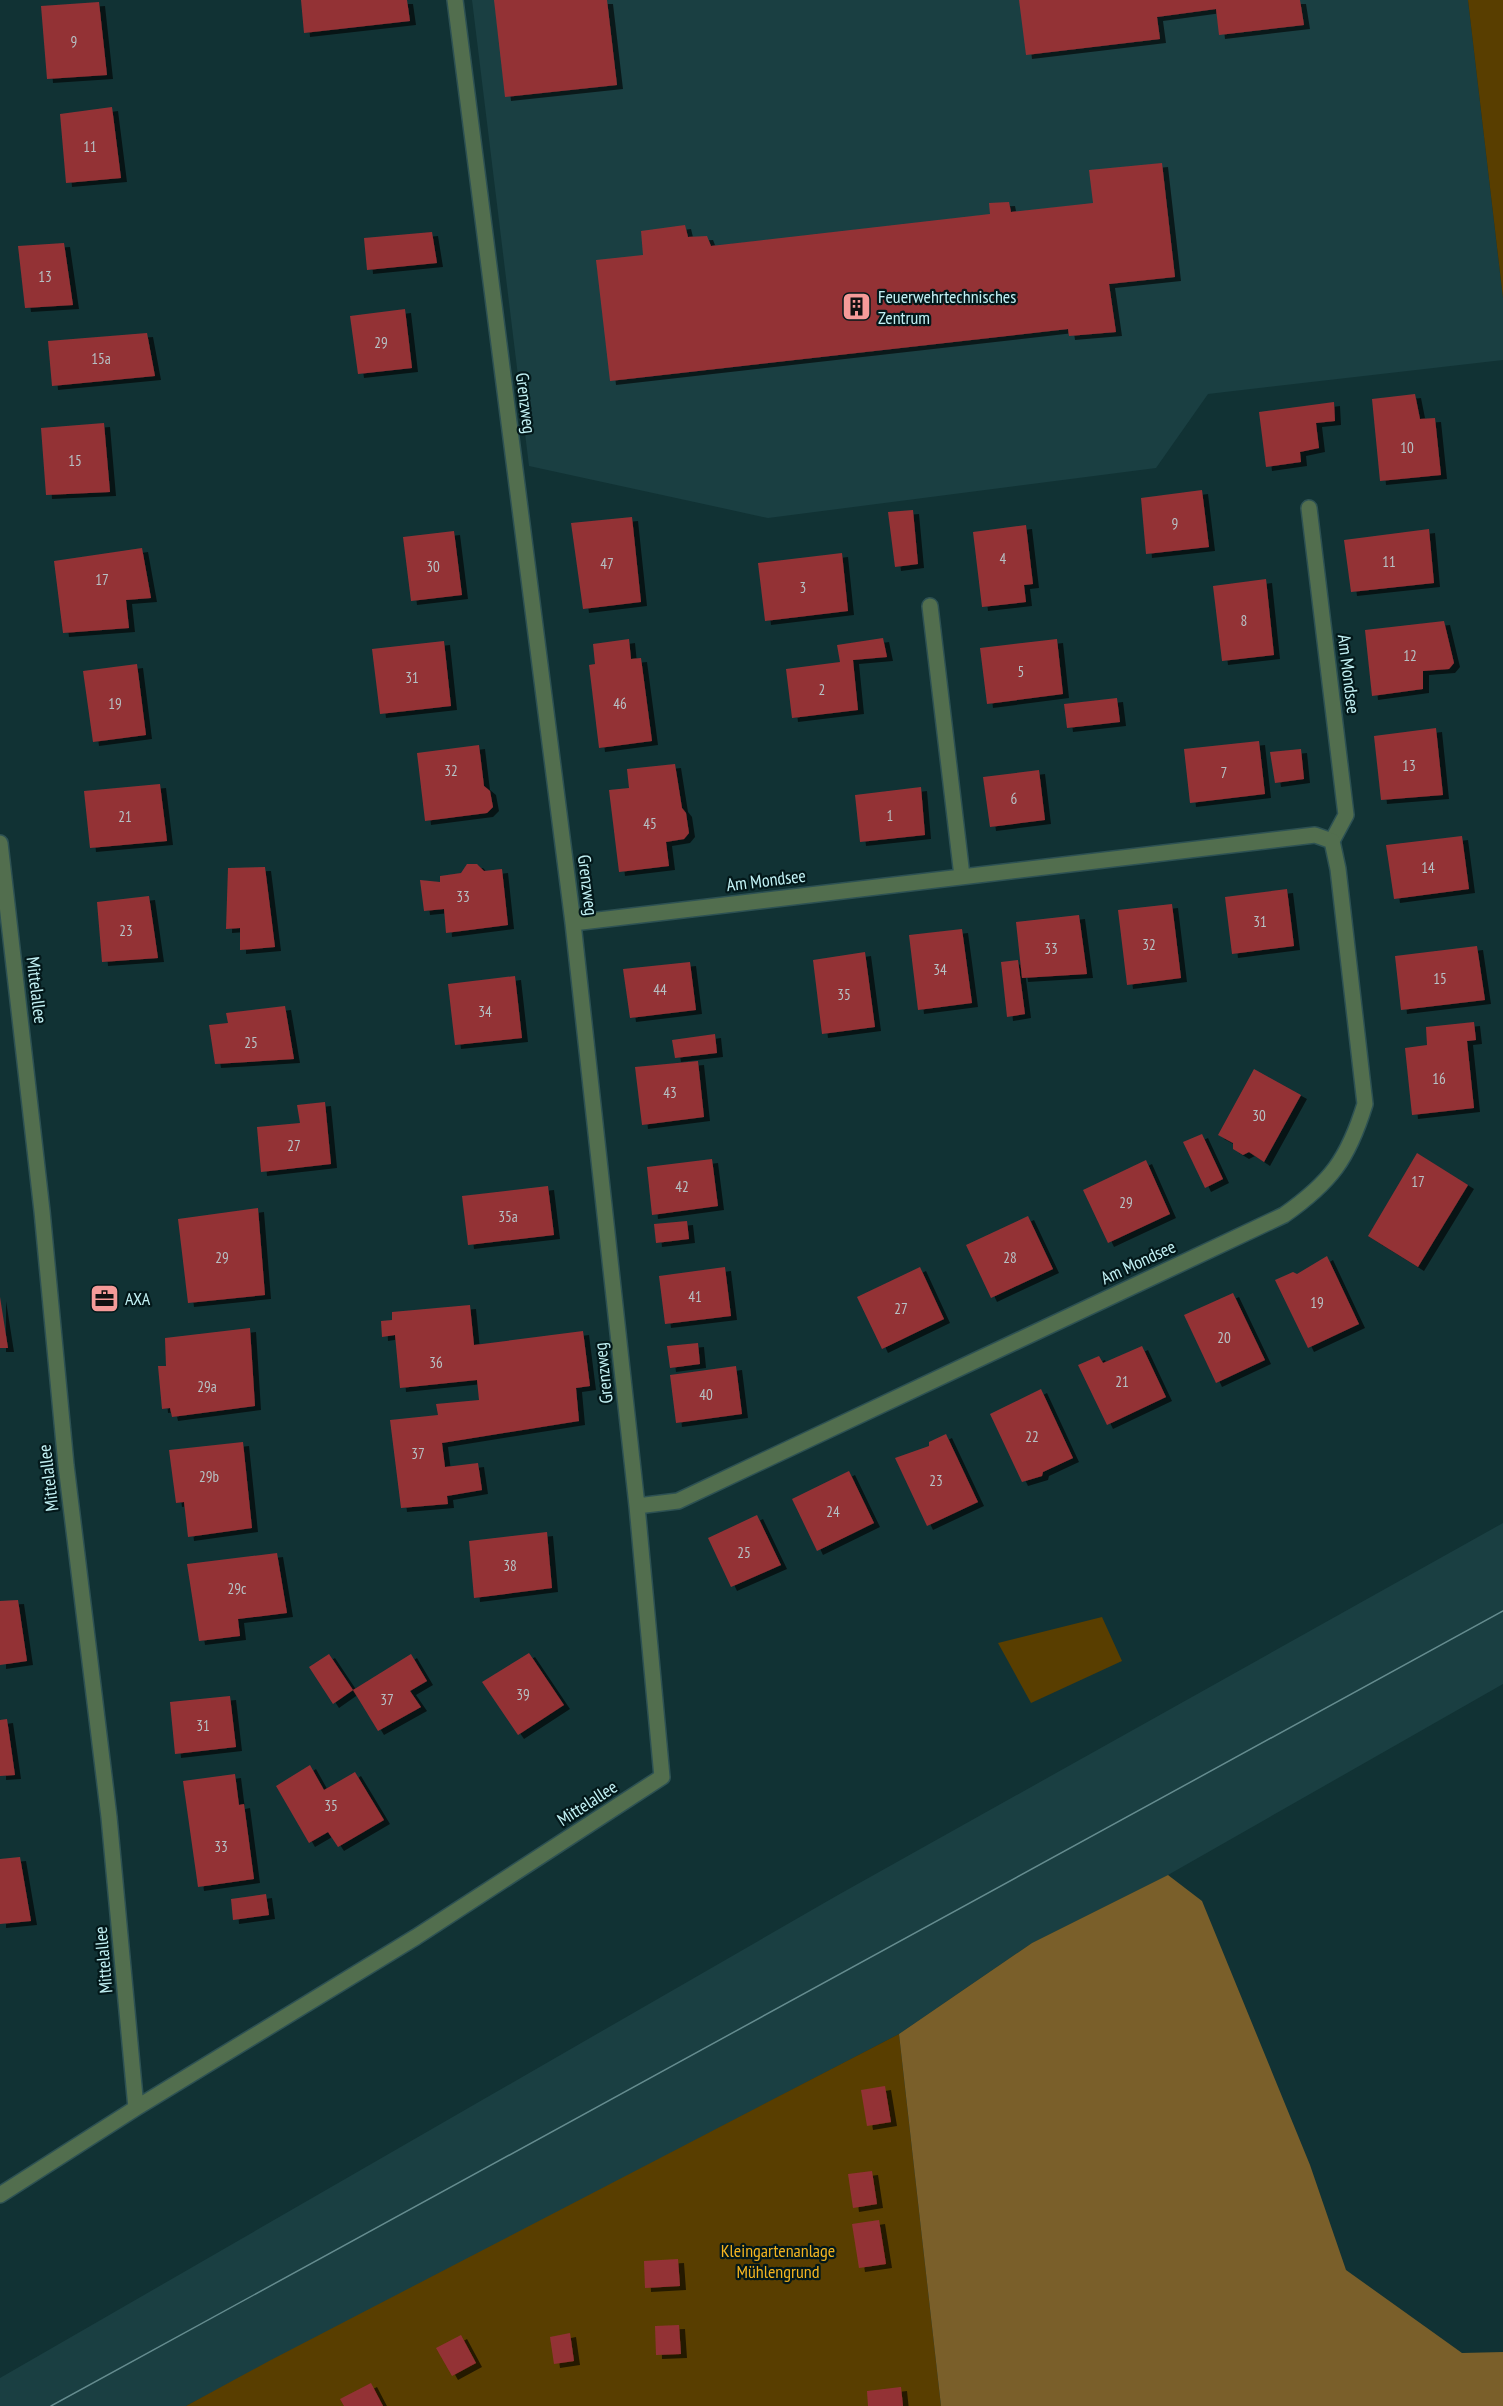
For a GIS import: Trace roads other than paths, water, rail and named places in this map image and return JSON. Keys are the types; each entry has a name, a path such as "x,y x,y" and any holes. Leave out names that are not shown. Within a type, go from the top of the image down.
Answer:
{"street":[{"name":"Grenzweg","path":"455,0 573,923 637,1506 662,1777"},
{"name":"Am Mondsee","path":"637,1506 678,1501 1284,1215 1314,1194 1334,1172 1355,1137 1365,1104 1338,869 1332,842 1347,815 1309,508"},
{"path":"930,606 962,876"},
{"name":"Am Mondsee","path":"573,923 1315,835 1332,842"},
{"name":"Mittelallee","path":"0,843 26,1063 66,1465 109,1817 136,2108"},
{"name":"Mittelallee","path":"0,2195 136,2108 416,1937 662,1777"}],"tram line":[{"path":"51,2406 1503,1611"}],"place":[{"name":"Feuerwehrtechnisches Zentrum","path":"857,306"},
{"name":"AXA","path":"104,1298"}],"park label":[{"name":"Kleingartenanlage Mühlengrund","path":"778,2260"}]}
